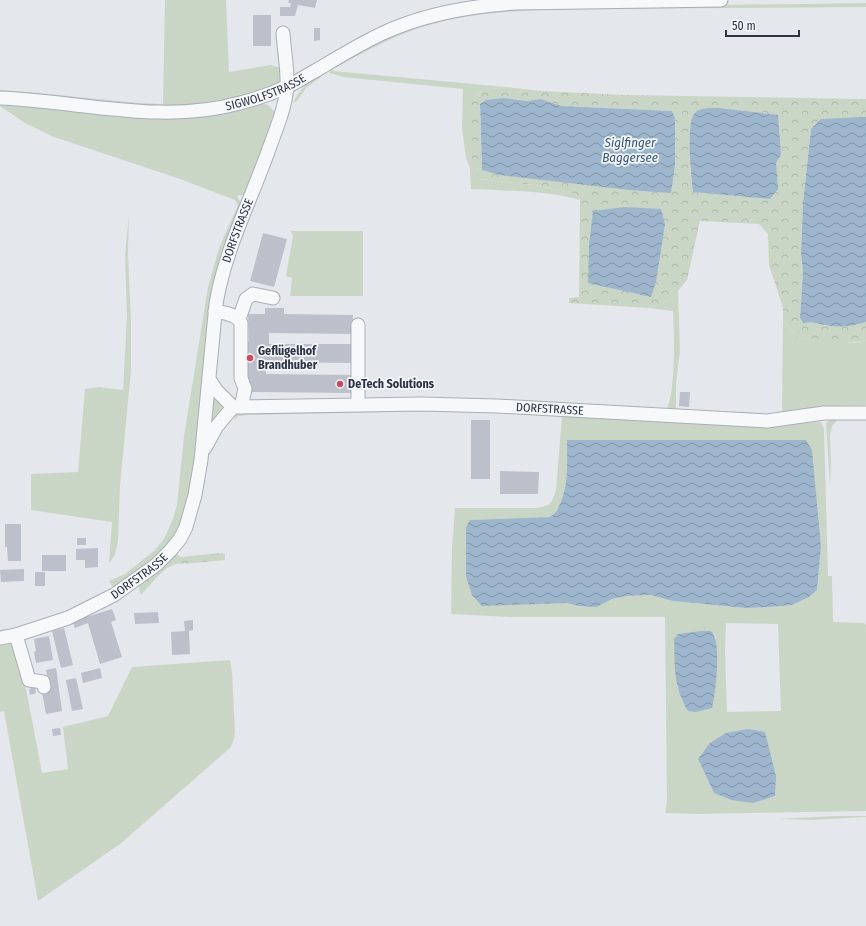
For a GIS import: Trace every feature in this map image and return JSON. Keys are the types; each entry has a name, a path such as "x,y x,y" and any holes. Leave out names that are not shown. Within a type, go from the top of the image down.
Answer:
{"street":[{"name":"SIGWOLFSTRASSE","path":"0,98 45,101 148,112 206,110 228,106 287,87 361,44 382,34 411,22 468,7 516,3 721,0"},
{"name":"DORFSTRASSE","path":"0,638 16,635 68,618 114,595 156,565 180,539 186,527 195,495 201,460 215,311 219,284 237,231 259,179 283,110 287,87 283,33"},
{"path":"239,319 246,299 253,294 273,298"},
{"path":"209,379 216,390 237,407 245,389 241,378 242,328 239,319 236,316 215,311"},
{"path":"358,325 358,405"},
{"name":"DORFSTRASSE","path":"201,460 209,440 217,426 237,407 421,404 497,406 767,421 824,413 866,413"},
{"path":"16,635 28,680 42,682 44,687"}],"green space":[{"path":"165,0 226,0 229,72 271,65 280,68 280,81 277,85 263,90 219,102 185,106 149,106 0,93 0,90 163,104"},
{"path":"866,3 866,7 545,10 475,15 452,19 416,29 368,50 333,69 333,71 506,87 485,90 473,99 479,179 534,185 576,194 580,200 553,194 471,189 470,168 466,158 462,128 463,89 343,77 330,73 329,69 368,47 400,32 428,22 490,10"},
{"path":"326,73 306,88 297,101 293,103 306,84 315,77"},
{"path":"506,87 542,91 624,95 866,99 866,117 811,129 803,203 801,253 803,272 800,318 803,323 813,321 826,326 857,325 866,322 866,340 840,343 798,338 783,320 783,307 769,265 768,234 759,224 700,221 687,280 670,300 648,308 569,303 569,298 579,297 580,200 576,194 534,185 479,179 474,166 470,147 468,108 473,99 485,90","holes":["505,98 526,101 541,99 561,106 672,111 675,118 675,165 482,170 481,104","691,128 781,155 776,163 770,199 693,192 690,169"]},
{"path":"0,103 90,112 263,103 268,105 275,112 274,117 271,119 275,122 244,195 239,195 237,197 241,203 231,231 195,470 185,518 166,550 131,577 115,586 112,586 109,581 125,574 155,550 164,539 173,519 177,505 184,436 208,287 219,248 238,205 235,200 180,179 54,137 25,123 0,106"},
{"path":"129,215 128,255 131,320 131,370 120,486 118,541 115,555 109,563 112,522 31,510 31,474 78,472 85,389 99,387 123,390 127,317 125,255"},
{"path":"291,231 363,231 363,296 290,296 292,278 286,276 293,236"},
{"path":"678,289 680,351 676,383 676,413 666,410 669,403 673,378 673,311 648,308 670,300"},
{"path":"783,320 798,338 855,343 866,340 866,405 813,407 782,413"},
{"path":"212,395 227,407 211,431"},
{"path":"435,409 435,411 248,415 238,416 234,421 237,412"},
{"path":"562,416 755,425 821,422 824,429 828,576 832,576 833,622 864,623 866,625 866,811 696,814 665,813 667,800 665,617 510,617 451,614 452,547 455,508 538,508 548,505 552,501 556,490","holes":["567,440 818,523 821,547 817,590 792,605 770,607 745,608 673,601 650,595 626,596 612,599 597,607 578,606 567,603 544,603 470,520 550,517 558,508 562,500 567,475","726,623 778,624 781,711 727,712 725,651","711,631 716,637 682,701 677,686 674,639","698,759 771,760 776,776 731,800 714,793"]},
{"path":"839,418 832,426 830,435 830,487 826,423 832,419"},
{"path":"175,553 181,557 221,553 225,554 225,560 176,564 167,568 159,575 141,595 139,584"},
{"path":"0,642 15,642 27,694 42,773 68,769 63,727 108,716 132,667 230,660 232,672 235,732 231,747 120,844 38,901 4,711 0,712"},
{"path":"835,816 866,817 812,820 778,819"}],"water":[{"name":"Siglfinger Baggersee","path":"505,98 526,101 541,99 561,106 672,111 675,118 675,165 671,193 629,190 500,175 482,170 480,104 486,100"},
{"path":"705,108 718,108 778,115 781,155 776,163 778,189 770,199 693,192 690,151 690,128 692,120 694,114 699,110"},
{"path":"866,117 866,322 846,326 830,326 812,322 803,323 800,318 803,272 801,253 803,203 811,129 821,119"},
{"path":"625,207 661,209 665,224 656,282 651,297 588,283 589,245 593,211"},
{"path":"567,440 806,440 812,450 821,547 817,590 809,597 792,605 770,607 745,608 673,601 650,595 626,596 612,599 597,607 578,606 567,603 482,606 472,595 466,577 466,527 470,520 550,517 556,512 562,500 566,483"},
{"path":"711,631 714,636 716,644 717,667 712,708 696,712 688,711 677,685 674,639 678,634"},
{"path":"748,729 765,732 776,776 775,796 753,803 731,800 714,793 698,759 710,743 726,733"}],"building":[{"path":"289,0 317,0 315,8 298,5 295,16 280,16 280,7 290,7 291,3 288,3"},
{"path":"253,15 271,15 271,46 253,46"},
{"path":"314,28 320,28 320,40 314,41"},
{"path":"263,233 287,239 274,287 250,281"},
{"path":"265,308 284,308 284,314 353,315 352,334 269,333 269,344 352,344 352,363 266,362 266,374 352,375 352,393 248,392 248,374 243,374 244,342 249,342 248,314 265,314"},
{"path":"680,392 690,392 689,407 679,406"},
{"path":"471,420 490,420 490,479 471,479"},
{"path":"500,471 539,472 538,494 500,494"},
{"path":"5,524 21,524 21,561 8,561 7,547 5,547"},
{"path":"77,538 86,538 86,545 77,545"},
{"path":"98,548 98,567 85,568 85,560 76,560 76,549"},
{"path":"42,555 66,555 66,571 42,571"},
{"path":"24,569 24,581 1,582 0,570"},
{"path":"35,572 45,572 45,586 35,586"},
{"path":"112,609 116,620 111,622 122,657 100,664 88,623 75,628 72,620 85,614 86,617"},
{"path":"158,612 159,623 135,624 134,613"},
{"path":"193,620 193,630 189,631 190,654 172,655 171,632 185,631 184,621"},
{"path":"64,628 73,665 61,668 52,631"},
{"path":"49,636 53,660 36,663 34,639"},
{"path":"56,668 62,711 46,714 42,692 50,691 46,670"},
{"path":"100,668 102,678 83,683 81,673"},
{"path":"76,678 83,709 72,711 66,680"},
{"path":"35,687 36,693 30,695 29,689"},
{"path":"60,728 61,735 53,736 52,729"}],"place":[{"name":"Geflügelhof Brandhuber","path":"250,358"},
{"name":"DeTech Solutions","path":"340,384"}]}
